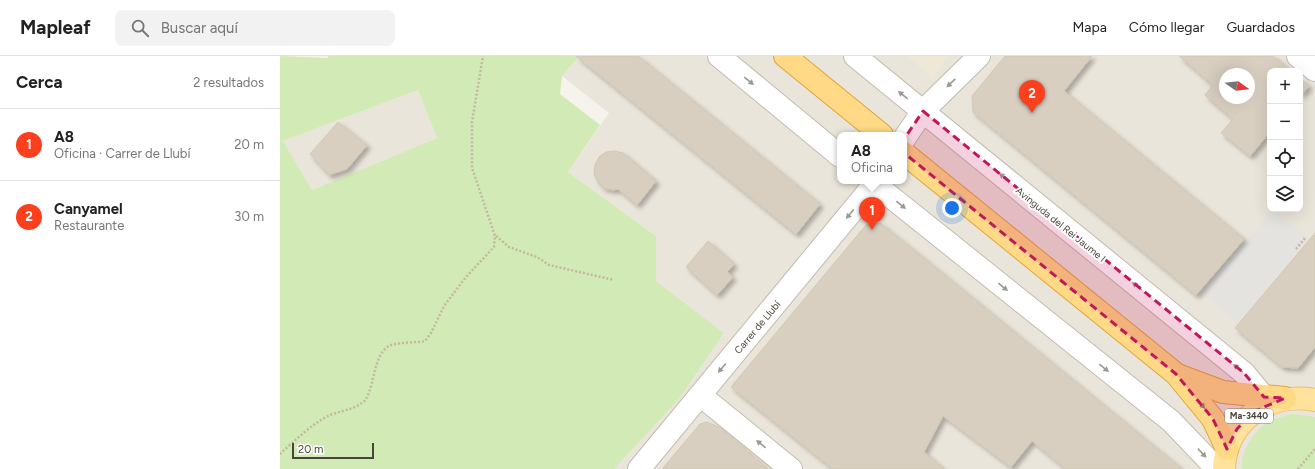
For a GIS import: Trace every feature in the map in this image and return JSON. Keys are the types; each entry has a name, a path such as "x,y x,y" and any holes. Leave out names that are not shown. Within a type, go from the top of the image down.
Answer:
{"highway":[{"path":"785,56 878,132"},
{"path":"907,154 1176,374 1213,419 1226,459"},
{"path":"1176,374 1222,392 1285,398"}],"main road":[{"name":"Ma-3440","path":"1226,459 1237,429 1253,412 1268,404 1285,398 1315,400"}],"street":[{"path":"719,56 837,154"},
{"name":"Avinguda del Rei Jaume I","path":"855,56 1244,373 1264,396"},
{"path":"907,135 923,111 978,56"},
{"path":"1298,56 1315,70"},
{"name":"Carrer de Llubí","path":"639,469 872,184"},
{"path":"876,184 1171,421 1218,469"},
{"path":"700,395 791,469"}],"path":[{"path":"280,454 291,443 327,417 363,403 369,394 373,372 384,352 390,346 425,341 431,333 444,306 466,277 494,247 495,236 472,168 472,122 483,56"},
{"path":"495,236 509,247 537,257 549,265 614,280"},
{"path":"1296,249 1305,238"},
{"path":"1298,469 1315,449"}],"highlighted area":[{"path":"923,111 1244,373 1264,397 1285,398 1253,412 1237,429 1227,449 1213,419 1176,374 898,148"}],"shaded area":[{"path":"579,56 1315,56 1315,469 614,469 679,399 724,333 656,281 656,236 568,172 609,113 562,76"},
{"path":"906,56 949,56 932,77"},
{"path":"418,90 437,138 312,190 283,141"},
{"path":"1270,212 1277,212 1309,238 1238,324 1203,293"}],"green space":[{"path":"280,56 328,58 328,56 579,56 562,76 560,94 600,125 568,172 656,236 656,281 724,333 679,399 614,469 280,469","holes":["418,90 437,138 312,190 283,141"]},
{"path":"1292,414 1315,417 1315,469 1242,469 1242,462 1246,447 1255,433 1274,419"}],"building":[{"path":"576,56 638,56 820,204 796,234"},
{"path":"1005,56 1092,56 1064,91 1244,239 1196,295 973,112 972,96"},
{"path":"1179,56 1273,56 1287,68 1267,68 1267,136 1250,156 1221,133 1233,119 1205,95 1213,85"},
{"path":"1303,81 1309,86 1303,93"},
{"path":"338,122 367,145 347,169 329,175 310,154"},
{"path":"615,151 623,153 656,181 637,205 618,189 613,190 604,188 598,182 594,174 595,165 599,157 606,152"},
{"path":"880,223 1182,469 1066,469 1032,441 1011,467 943,416 924,452 944,469 833,469 731,387 866,225"},
{"path":"1315,233 1315,347 1298,368 1282,367 1235,328"},
{"path":"708,241 734,264 727,272 733,277 717,295 686,267"},
{"path":"706,422 719,427 768,469 662,469 700,424"}],"place":[{"name":"Canyamel","path":"1032,113"},
{"name":"A8","path":"872,230"}]}
